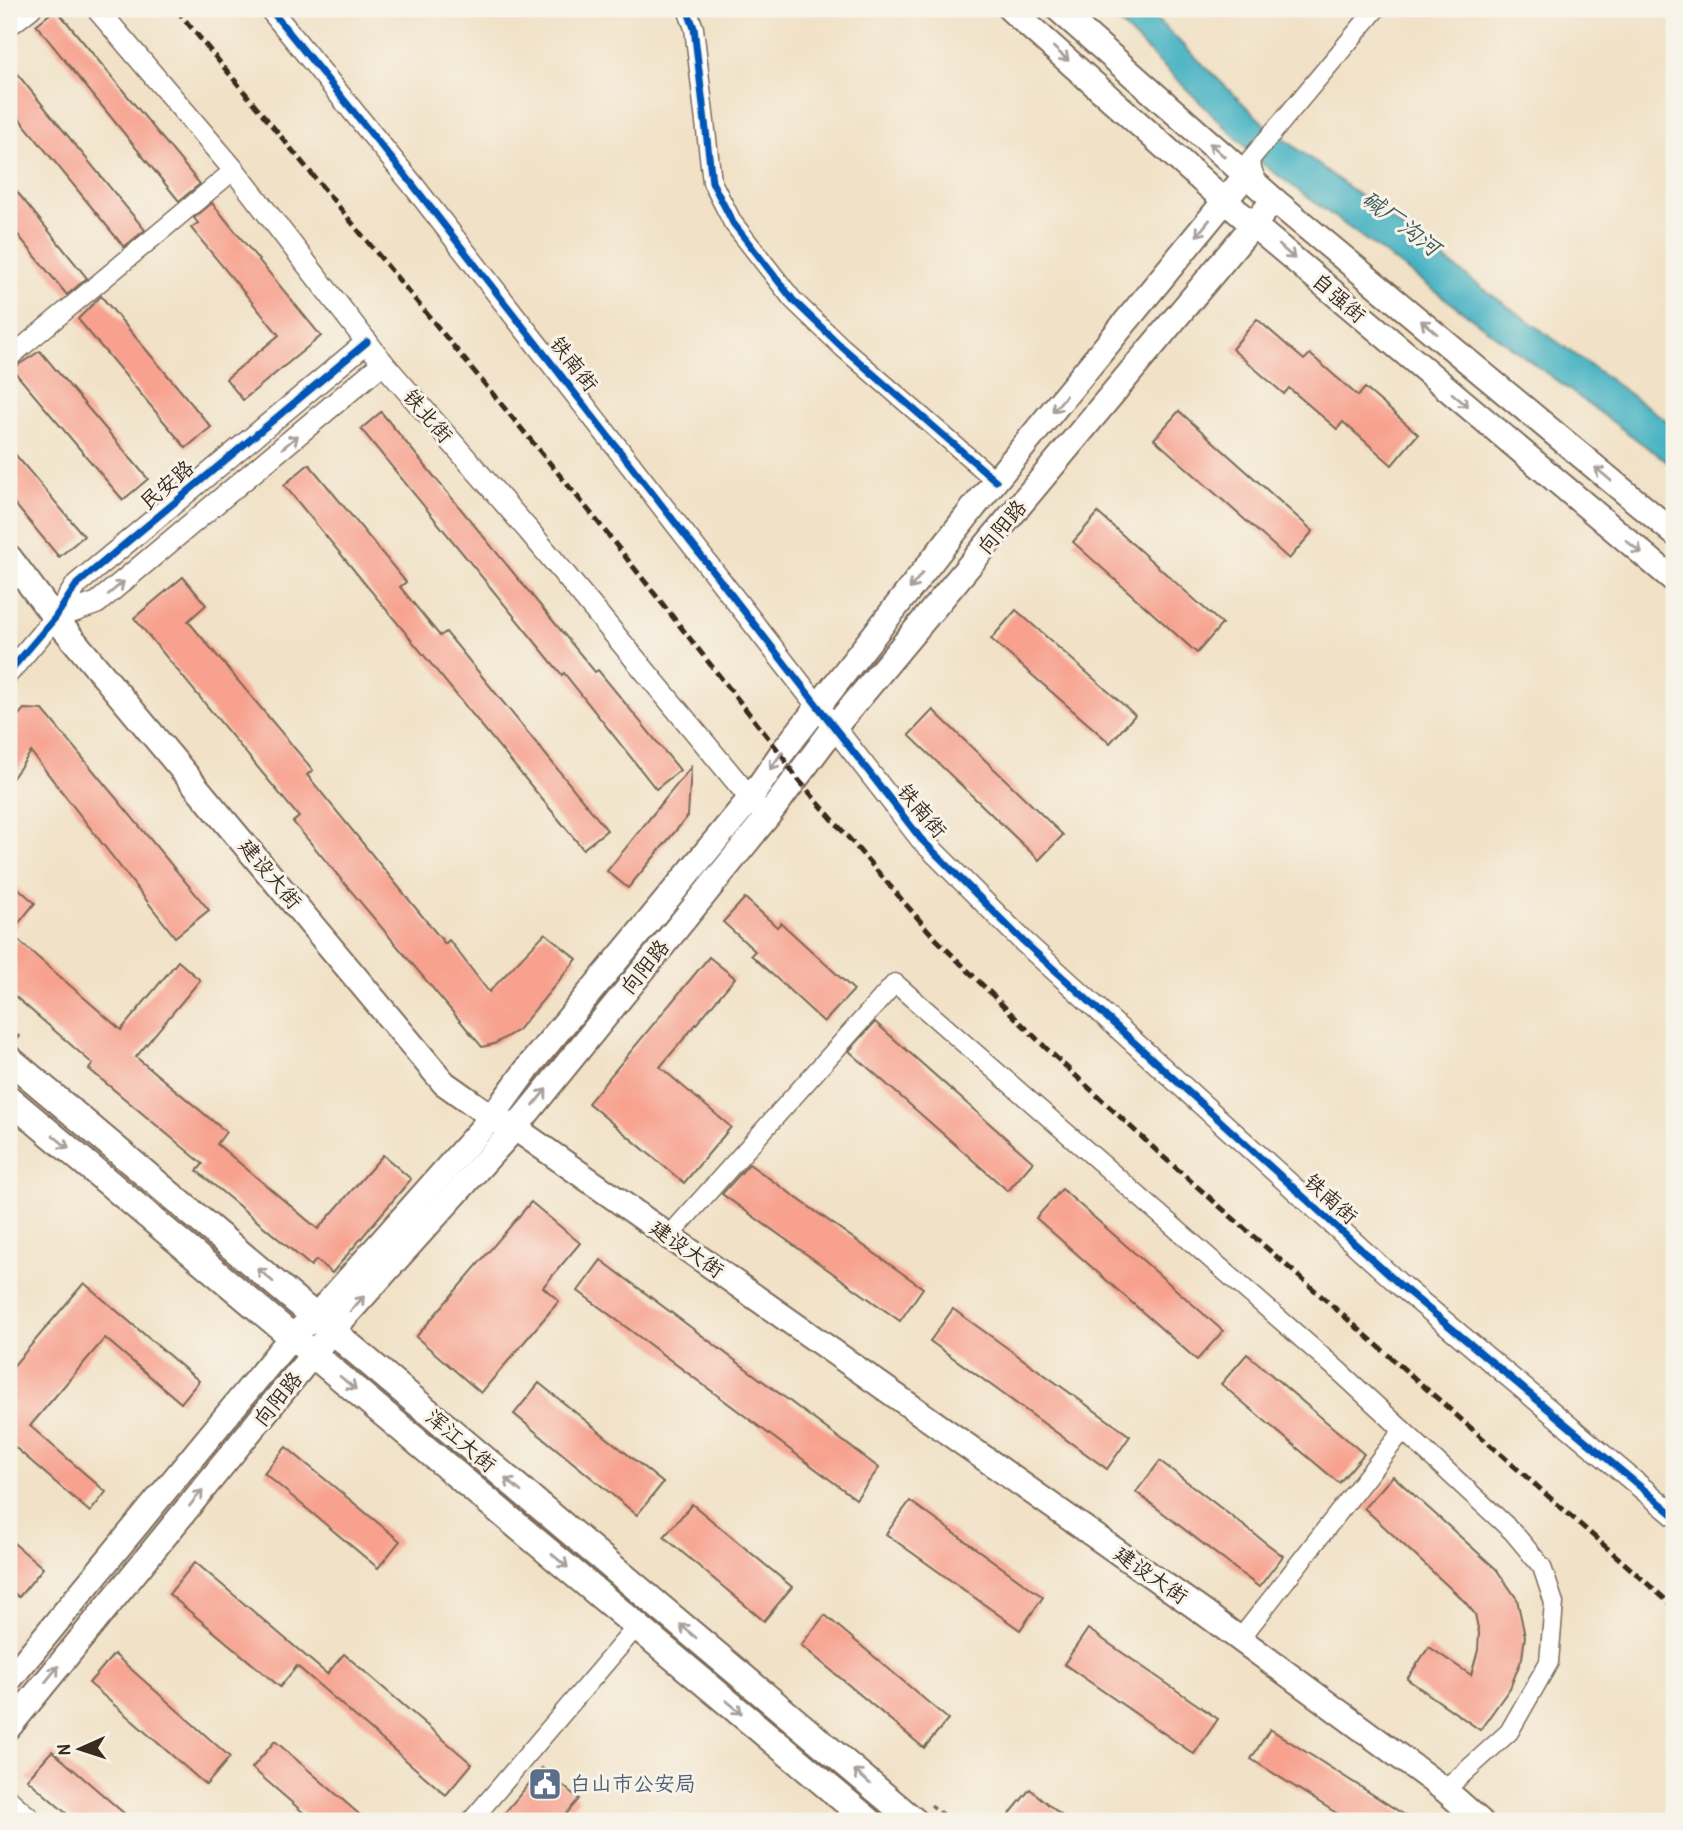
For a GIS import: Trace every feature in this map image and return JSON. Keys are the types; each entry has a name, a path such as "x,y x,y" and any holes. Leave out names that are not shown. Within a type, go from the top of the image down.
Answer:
{"main road":[{"name":"自强街","path":"1010,9 1225,201 1674,580"},
{"name":"自强街","path":"1058,9 1674,533"},
{"name":"向阳路","path":"9,1727 314,1354 323,1324 492,1117 530,1065 749,800 818,706 996,481 1225,201 1257,181"},
{"name":"向阳路","path":"9,1680 293,1335 323,1324 514,1128 767,817 833,729 1255,224 1257,181"},
{"name":"建设大街","path":"9,557 55,618 444,1083 492,1117 514,1128 669,1236 1240,1639 1445,1790 1480,1821"},
{"name":"浑江大街","path":"9,1059 914,1821"},
{"name":"浑江大街","path":"9,1099 869,1821"}],"street":[{"path":"9,27 32,9"},
{"name":"铁北街","path":"97,9 234,170 383,363 529,531 749,800 767,817"},
{"name":"铁南街","path":"270,9 413,185 920,839 1023,941 1399,1284 1674,1515"},
{"path":"687,9 694,28 712,182 733,223 803,309 996,481"},
{"path":"1257,181 1279,127 1376,9"},
{"path":"9,358 234,170"},
{"name":"民安路","path":"9,672 55,618 77,584 367,342"},
{"name":"民安路","path":"55,618 97,603 383,363"},
{"path":"669,1236 895,983 1403,1430 1513,1532 1542,1567 1554,1603 1549,1662 1509,1732 1445,1790"},
{"path":"1240,1639 1403,1430"},
{"path":"471,1821 637,1626"},
{"path":"9,1801 32,1821"}],"water":[{"name":"碱厂沟河","path":"1105,9 1146,9 1263,123 1481,287 1674,426 1674,467 1264,165"}],"building":[{"path":"56,9 200,184 179,201 36,25"},
{"path":"9,64 145,230 124,247 9,106"},
{"path":"9,182 87,278 67,295 9,224"},
{"path":"212,203 321,336 243,400 226,379 279,335 191,228 198,223 194,218"},
{"path":"101,296 211,427 186,448 78,319"},
{"path":"1257,319 1304,360 1310,354 1358,396 1365,388 1418,434 1392,465 1343,422 1337,429 1289,388 1284,394 1232,349"},
{"path":"40,351 148,479 123,500 12,369"},
{"path":"1179,411 1313,531 1289,559 1154,439"},
{"path":"381,412 595,672 598,670 680,770 656,789 564,673 562,675 361,429"},
{"path":"9,447 84,536 59,557 9,497"},
{"path":"309,464 406,582 400,587 440,636 446,632 607,830 583,849 284,485"},
{"path":"1098,513 1222,624 1197,653 1073,542"},
{"path":"183,577 206,605 188,621 313,770 307,775 445,944 449,940 489,992 545,933 577,959 518,1030 494,1044 482,1047 293,822 299,817 134,618"},
{"path":"1016,610 1135,715 1110,743 991,639"},
{"path":"24,709 43,710 209,910 175,937 31,752 9,783 9,726"},
{"path":"933,710 1063,835 1039,860 909,735"},
{"path":"691,767 688,816 628,888 607,871"},
{"path":"9,880 35,903 9,935"},
{"path":"745,898 777,927 781,923 854,990 824,1022 751,955 755,951 723,922"},
{"path":"18,940 121,1030 178,961 200,980 136,1057 226,1132 217,1144 318,1229 383,1155 411,1179 332,1273 316,1260 311,1266 197,1171 203,1164 89,1069 93,1064 9,991 9,950"},
{"path":"709,957 735,978 660,1067 731,1127 684,1183 588,1103"},
{"path":"875,1022 1033,1162 1008,1191 849,1051"},
{"path":"749,1164 923,1288 900,1321 722,1194"},
{"path":"1062,1189 1223,1331 1197,1360 1036,1218"},
{"path":"531,1202 580,1243 543,1287 559,1301 481,1393 416,1337"},
{"path":"601,1260 879,1468 856,1499 578,1291"},
{"path":"84,1283 199,1381 181,1403 105,1338 30,1426 106,1492 90,1512 9,1442 9,1371"},
{"path":"953,1309 1130,1436 1107,1469 930,1341"},
{"path":"1247,1354 1364,1454 1339,1483 1221,1384"},
{"path":"539,1383 663,1483 637,1515 514,1414"},
{"path":"286,1447 400,1541 378,1568 264,1473"},
{"path":"1160,1461 1283,1556 1259,1587 1136,1492"},
{"path":"1393,1476 1496,1569 1517,1599 1525,1636 1522,1658 1510,1688 1480,1730 1407,1679 1429,1647 1471,1675 1478,1650 1479,1633 1475,1614 1464,1601 1364,1508"},
{"path":"910,1501 1043,1597 1020,1630 886,1534"},
{"path":"692,1504 792,1587 764,1621 664,1537"},
{"path":"9,1539 43,1568 19,1597 9,1589"},
{"path":"195,1562 327,1674 344,1654 472,1764 446,1795 297,1666 280,1687 169,1594"},
{"path":"825,1615 948,1719 924,1748 801,1645"},
{"path":"1088,1629 1218,1719 1194,1754 1064,1664"},
{"path":"114,1654 230,1757 206,1785 89,1683"},
{"path":"1270,1729 1414,1821 1349,1821 1251,1759"},
{"path":"275,1741 367,1821 313,1821 252,1768"},
{"path":"52,1751 133,1821 75,1821 27,1779"},
{"name":"白山市公安局","path":"542,1768 579,1799 560,1821 498,1821"},
{"path":"1030,1789 1068,1821 1004,1821"}],"railway":[{"path":"176,9 590,512 781,754 796,777 934,937 1047,1049 1159,1153 1674,1607"}],"cycle path":[{"path":"270,9 413,185 921,839 1023,941 1399,1284 1674,1515"},
{"path":"687,9 694,28 712,182 733,223 793,300 842,347 996,481"},
{"path":"9,672 55,618 77,584 367,342"}],"place":[{"name":"白山市公安局","path":"545,1784"}]}
